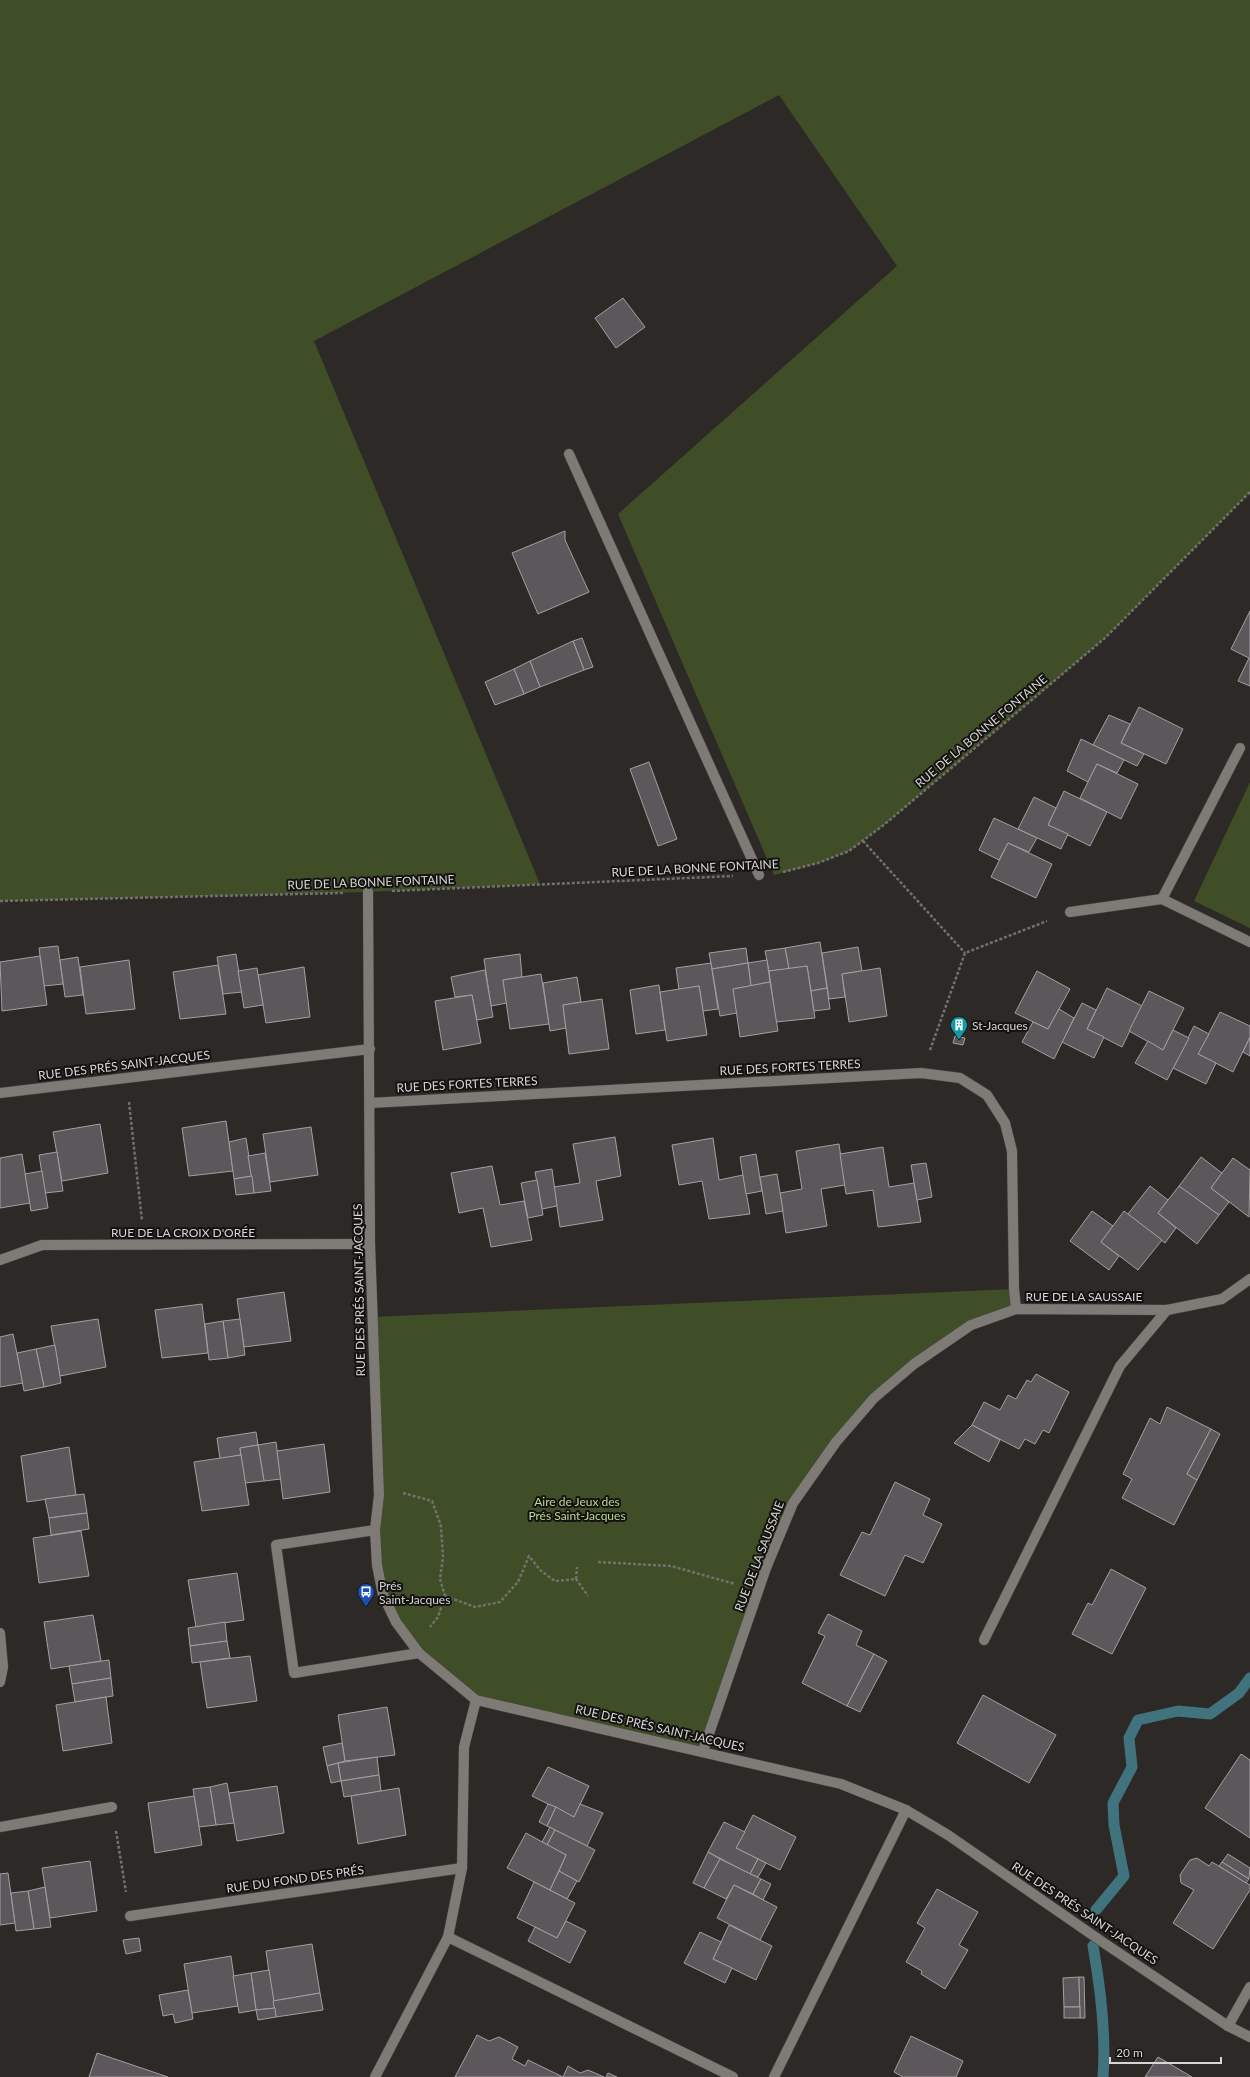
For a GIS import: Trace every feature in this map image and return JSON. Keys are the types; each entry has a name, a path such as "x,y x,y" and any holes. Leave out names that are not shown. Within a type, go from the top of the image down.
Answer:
{"street":[{"path":"569,454 759,875"},
{"path":"1162,899 1240,748"},
{"name":"RUE DES PRÉS SAINT-JACQUES","path":"368,892 370,1244 379,1495 375,1530 377,1565 384,1595 396,1622 419,1653 476,1700 703,1751 841,1784 906,1810 948,1835 1228,2026 1250,2037"},
{"path":"1070,912 1162,899 1250,942"},
{"name":"RUE DES PRÉS SAINT-JACQUES","path":"0,1093 370,1049"},
{"name":"RUE DES FORTES TERRES","path":"370,1102 921,1073 960,1078 987,1095 1005,1123 1012,1151 1014,1289 1016,1309"},
{"name":"RUE DE LA CROIX D'ORÉE","path":"0,1260 42,1245 370,1244"},
{"name":"RUE DE LA SAUSSAIE","path":"703,1751 758,1591 793,1503 836,1442 874,1398 914,1364 971,1325 1016,1309 1167,1310 1222,1299 1250,1279"},
{"path":"984,1640 1120,1366 1167,1310"},
{"path":"375,1530 276,1545 294,1673 419,1653"},
{"path":"0,1633 3,1667 0,1682"},
{"path":"375,2077 448,1937 462,1868 464,1747 476,1700"},
{"path":"0,1827 112,1807"},
{"path":"774,2077 906,1810"},
{"name":"RUE DU FOND DES PRÉS","path":"130,1916 462,1868"},
{"path":"448,1937 733,2077"},
{"path":"1228,2026 1250,1987"}],"path":[{"name":"RUE DE LA BONNE FONTAINE","path":"0,901 368,892 774,875 818,863 849,851 885,824 1105,638 1250,492"},
{"path":"863,840 965,952"},
{"path":"921,1073 965,952 1070,912"},
{"path":"126,1078 142,1214 144,1245"},
{"path":"379,1495 406,1492 432,1501 441,1526 443,1557 440,1579 445,1596 438,1617 422,1637 412,1643"},
{"path":"445,1596 475,1607 500,1602 518,1582 529,1556 540,1570 555,1581 576,1579"},
{"path":"598,1562 671,1566 758,1591"},
{"path":"577,1567 576,1579 588,1596"},
{"path":"112,1807 130,1916"}],"green space":[{"path":"0,0 1250,0 1250,492 1105,638 885,824 849,851 818,863 774,875 618,514 897,266 779,95 314,341 540,884 368,892 0,901"},
{"path":"1250,782 1250,928 1194,901"},
{"name":"Aire de Jeux des Prés Saint-Jacques","path":"1014,1289 1016,1309 971,1325 874,1398 793,1503 703,1751 476,1700 419,1653 396,1622 377,1565 372,1317"}],"building":[{"path":"623,298 645,327 616,348 595,318"},
{"path":"565,531 565,540 589,592 538,614 512,553"},
{"path":"1250,611 1250,686 1238,681 1249,658 1231,649"},
{"path":"582,638 593,667 584,670 573,641"},
{"path":"573,641 584,670 540,687 530,661"},
{"path":"530,661 540,687 524,694 514,669"},
{"path":"514,669 524,694 495,705 485,682"},
{"path":"1139,707 1183,729 1166,764 1121,743"},
{"path":"1109,715 1130,724 1121,743 1144,754 1137,766 1093,745"},
{"path":"1081,739 1124,760 1117,773 1097,764 1088,782 1067,771"},
{"path":"649,762 677,839 658,846 630,769"},
{"path":"1097,764 1138,784 1121,819 1080,798"},
{"path":"1064,791 1107,812 1090,846 1048,825"},
{"path":"1034,797 1056,808 1048,825 1068,834 1061,849 1018,829"},
{"path":"994,818 1037,838 1029,852 1008,843 999,860 979,850"},
{"path":"1008,843 1052,864 1036,898 991,877"},
{"path":"820,942 827,988 811,991 807,966 789,969 785,948"},
{"path":"58,946 63,984 44,986 39,948"},
{"path":"858,947 862,971 842,974 845,997 829,999 822,953"},
{"path":"746,948 748,963 712,969 709,953"},
{"path":"785,948 789,969 769,971 765,951"},
{"path":"236,954 242,992 223,994 217,957"},
{"path":"520,954 522,977 503,980 507,1003 491,1006 484,959"},
{"path":"40,956 47,1005 2,1011 0,962"},
{"path":"78,957 83,995 65,997 60,960"},
{"path":"129,960 135,1009 86,1014 80,967"},
{"path":"767,960 770,982 751,986 748,963"},
{"path":"711,963 718,1009 703,1011 699,986 679,990 676,968"},
{"path":"748,963 751,986 733,989 737,1013 720,1016 712,969"},
{"path":"218,965 226,1014 180,1019 173,972"},
{"path":"807,966 815,1018 776,1022 769,971"},
{"path":"304,967 310,1017 266,1023 258,975"},
{"path":"257,968 263,1005 244,1008 238,971"},
{"path":"880,968 887,1016 849,1022 842,974"},
{"path":"485,970 493,1017 477,1020 472,995 455,997 451,977"},
{"path":"1037,971 1070,989 1048,1029 1015,1013"},
{"path":"541,974 549,1024 510,1029 503,980"},
{"path":"577,977 581,1002 563,1005 566,1028 550,1031 543,983"},
{"path":"770,982 778,1031 740,1037 733,989"},
{"path":"659,985 665,1030 636,1034 630,990"},
{"path":"699,986 707,1035 667,1041 660,992"},
{"path":"827,988 830,1009 814,1011 811,991"},
{"path":"1107,988 1142,1006 1122,1047 1087,1029"},
{"path":"1149,991 1184,1008 1163,1050 1129,1031"},
{"path":"472,995 481,1043 443,1050 435,1001"},
{"path":"602,999 609,1049 569,1054 563,1005"},
{"path":"1082,1003 1096,1010 1087,1029 1104,1037 1094,1058 1062,1042"},
{"path":"1059,1009 1074,1018 1054,1059 1022,1042 1033,1022 1048,1029"},
{"path":"1220,1012 1250,1026 1250,1037 1233,1072 1198,1054"},
{"path":"1194,1026 1209,1034 1198,1054 1216,1063 1206,1084 1173,1068"},
{"path":"1173,1030 1189,1038 1167,1080 1135,1063 1148,1041 1163,1050"},
{"name":"St-Jacques","path":"955,1036 965,1038 963,1045 953,1043"},
{"path":"1250,1037 1250,1056 1243,1052"},
{"path":"226,1121 233,1171 189,1176 182,1128"},
{"path":"100,1124 108,1173 62,1181 53,1132"},
{"path":"311,1127 318,1175 270,1182 263,1134"},
{"path":"615,1137 621,1176 596,1181 603,1220 560,1227 554,1187 580,1183 573,1144"},
{"path":"246,1138 252,1176 234,1179 229,1142"},
{"path":"713,1138 719,1180 743,1175 750,1214 709,1219 702,1181 679,1185 672,1145"},
{"path":"839,1144 845,1185 821,1189 827,1226 786,1233 780,1193 802,1189 796,1151"},
{"path":"883,1147 889,1187 914,1183 921,1222 878,1227 873,1190 846,1194 840,1154"},
{"path":"57,1152 63,1191 45,1193 39,1155"},
{"path":"265,1153 271,1191 254,1193 248,1156"},
{"path":"22,1154 30,1203 0,1208 0,1158"},
{"path":"756,1154 762,1191 746,1194 740,1157"},
{"path":"1201,1157 1222,1173 1211,1188 1229,1202 1219,1215 1179,1186"},
{"path":"1233,1158 1250,1170 1249,1217 1211,1188"},
{"path":"926,1163 932,1197 917,1200 911,1165"},
{"path":"492,1166 500,1205 524,1201 532,1240 491,1247 483,1208 459,1213 451,1173"},
{"path":"552,1169 557,1206 542,1209 535,1172"},
{"path":"42,1171 48,1208 31,1211 25,1174"},
{"path":"777,1174 783,1211 766,1214 760,1177"},
{"path":"252,1176 254,1193 236,1195 234,1179"},
{"path":"537,1180 543,1215 528,1218 521,1183"},
{"path":"1150,1186 1168,1200 1158,1213 1176,1228 1165,1243 1128,1214"},
{"path":"1179,1186 1219,1215 1197,1244 1158,1213"},
{"path":"1092,1211 1113,1226 1101,1242 1119,1256 1109,1270 1070,1241"},
{"path":"1124,1211 1162,1240 1138,1270 1101,1242"},
{"path":"284,1292 291,1341 244,1347 237,1299"},
{"path":"202,1304 208,1353 162,1358 155,1310"},
{"path":"98,1319 106,1367 60,1376 51,1326"},
{"path":"240,1319 245,1355 228,1358 223,1321"},
{"path":"223,1321 228,1358 209,1360 205,1324"},
{"path":"13,1334 23,1383 0,1387 0,1337"},
{"path":"55,1345 61,1383 44,1387 36,1349"},
{"path":"36,1349 44,1387 24,1391 17,1353"},
{"path":"1036,1374 1069,1392 1049,1433 1043,1430 1035,1444 1025,1439 1019,1449 972,1425 984,1402 1000,1410 1008,1395 1016,1399 1027,1380 1031,1382"},
{"path":"1167,1407 1211,1429 1187,1474 1197,1480 1174,1525 1122,1498 1132,1479 1123,1474 1150,1418 1160,1424"},
{"path":"972,1425 1000,1440 989,1462 954,1443"},
{"path":"1211,1429 1220,1434 1197,1480 1187,1474"},
{"path":"256,1432 258,1445 240,1448 241,1455 220,1459 217,1438"},
{"path":"276,1442 281,1479 264,1481 258,1445"},
{"path":"324,1444 330,1492 283,1499 277,1451"},
{"path":"258,1445 264,1481 245,1483 240,1448"},
{"path":"69,1447 76,1495 27,1502 21,1456"},
{"path":"241,1455 249,1505 202,1511 194,1462"},
{"path":"895,1482 930,1499 923,1515 942,1524 923,1563 905,1555 885,1596 840,1575 862,1532 870,1535"},
{"path":"84,1494 87,1513 49,1518 45,1499"},
{"path":"87,1513 89,1529 51,1535 49,1518"},
{"path":"81,1531 89,1576 39,1583 33,1538"},
{"path":"1111,1569 1146,1588 1112,1654 1072,1634 1088,1603 1092,1605"},
{"path":"237,1573 244,1620 196,1627 188,1580"},
{"path":"828,1614 862,1631 856,1645 874,1654 847,1706 802,1683 825,1636 818,1633"},
{"path":"93,1615 101,1661 51,1669 44,1622"},
{"path":"225,1622 227,1641 190,1646 188,1628"},
{"path":"227,1641 230,1658 192,1663 190,1646"},
{"path":"874,1654 887,1661 860,1712 847,1706"},
{"path":"250,1656 257,1701 207,1708 200,1662"},
{"path":"109,1660 111,1678 72,1684 69,1666"},
{"path":"111,1678 113,1696 75,1702 72,1684"},
{"path":"983,1695 1056,1735 1029,1783 957,1743"},
{"path":"106,1697 112,1743 63,1751 56,1705"},
{"path":"387,1707 395,1755 345,1761 338,1715"},
{"path":"342,1743 345,1761 327,1766 323,1747"},
{"path":"1241,1754 1250,1760 1250,1838 1205,1808"},
{"path":"377,1757 379,1775 341,1781 338,1763"},
{"path":"338,1763 341,1781 331,1783 327,1766"},
{"path":"548,1767 589,1786 574,1817 532,1796"},
{"path":"379,1775 381,1791 344,1797 341,1781"},
{"path":"227,1783 234,1823 216,1825 210,1787"},
{"path":"277,1786 284,1833 237,1841 229,1793"},
{"path":"210,1787 216,1825 199,1827 193,1789"},
{"path":"399,1788 406,1835 358,1844 351,1796"},
{"path":"194,1796 202,1845 155,1853 148,1803"},
{"path":"548,1804 556,1807 547,1826 539,1822"},
{"path":"580,1804 603,1813 587,1846 547,1826 556,1807 574,1817"},
{"path":"753,1815 796,1837 780,1870 736,1848"},
{"path":"724,1822 745,1832 736,1848 758,1859 750,1874 708,1852"},
{"path":"550,1827 555,1830 547,1845 542,1842"},
{"path":"555,1830 595,1850 579,1882 559,1871 566,1855 547,1845"},
{"path":"526,1833 566,1855 550,1890 507,1868"},
{"path":"708,1852 720,1859 704,1888 693,1883"},
{"path":"1228,1854 1250,1868 1249,1879 1222,1862"},
{"path":"1197,1858 1209,1866 1212,1862 1250,1885 1250,1890 1213,1949 1173,1923 1194,1890 1181,1883 1180,1875 1190,1860"},
{"path":"720,1859 761,1879 753,1894 734,1885 726,1899 704,1888"},
{"path":"758,1859 766,1863 758,1877 750,1874"},
{"path":"90,1861 97,1911 50,1918 42,1868"},
{"path":"1222,1862 1249,1879 1246,1883 1219,1866"},
{"path":"559,1871 577,1881 567,1899 550,1890"},
{"path":"8,1873 15,1923 0,1925 0,1874"},
{"path":"761,1879 771,1884 763,1900 753,1894"},
{"path":"534,1882 575,1903 557,1938 517,1918"},
{"path":"734,1885 777,1907 760,1940 717,1918"},
{"path":"45,1887 51,1927 34,1929 28,1891"},
{"path":"937,1889 978,1912 959,1945 968,1950 945,1989 921,1974 922,1971 906,1962 925,1928 917,1923"},
{"path":"28,1891 34,1929 16,1931 11,1893"},
{"path":"566,1921 586,1931 570,1963 528,1941 535,1927 557,1938"},
{"path":"729,1925 772,1946 756,1980 713,1959"},
{"path":"700,1932 721,1942 713,1959 732,1968 725,1983 684,1963"},
{"path":"139,1938 141,1951 126,1954 123,1940"},
{"path":"312,1944 320,1993 273,2001 266,1951"},
{"path":"231,1956 238,2006 192,2013 184,1964"},
{"path":"269,1970 275,2008 256,2010 251,1973"},
{"path":"251,1973 256,2010 239,2013 233,1976"},
{"path":"1079,1977 1080,2007 1064,2007 1063,1978"},
{"path":"1079,1977 1084,1977 1085,2018 1080,2018"},
{"path":"188,1990 193,2019 175,2023 173,2014 163,2016 159,1995"},
{"path":"320,1993 323,2010 276,2017 273,2001"},
{"path":"1064,2007 1080,2007 1080,2018 1064,2018"},
{"path":"275,2008 276,2017 258,2020 256,2010"},
{"path":"477,2035 489,2041 499,2037 518,2047 512,2059 525,2066 528,2060 563,2077 455,2077"},
{"path":"911,2036 963,2061 956,2077 903,2077 894,2072"},
{"path":"97,2053 168,2077 89,2077"},
{"path":"1158,2057 1192,2077 1145,2077"},
{"path":"568,2066 580,2073 588,2070 604,2077 563,2077"},
{"path":"608,2073 617,2077 606,2077"}],"waterway":[{"path":"1096,1910 1124,1876 1114,1825 1113,1803 1132,1767 1129,1738 1138,1720 1178,1711 1210,1714 1239,1693 1250,1678"},
{"path":"1093,1946 1102,2011 1104,2045 1103,2077"}],"place":[{"name":"St-Jacques","path":"959,1040"},
{"name":"Prés Saint-Jacques","path":"366,1607"}]}
